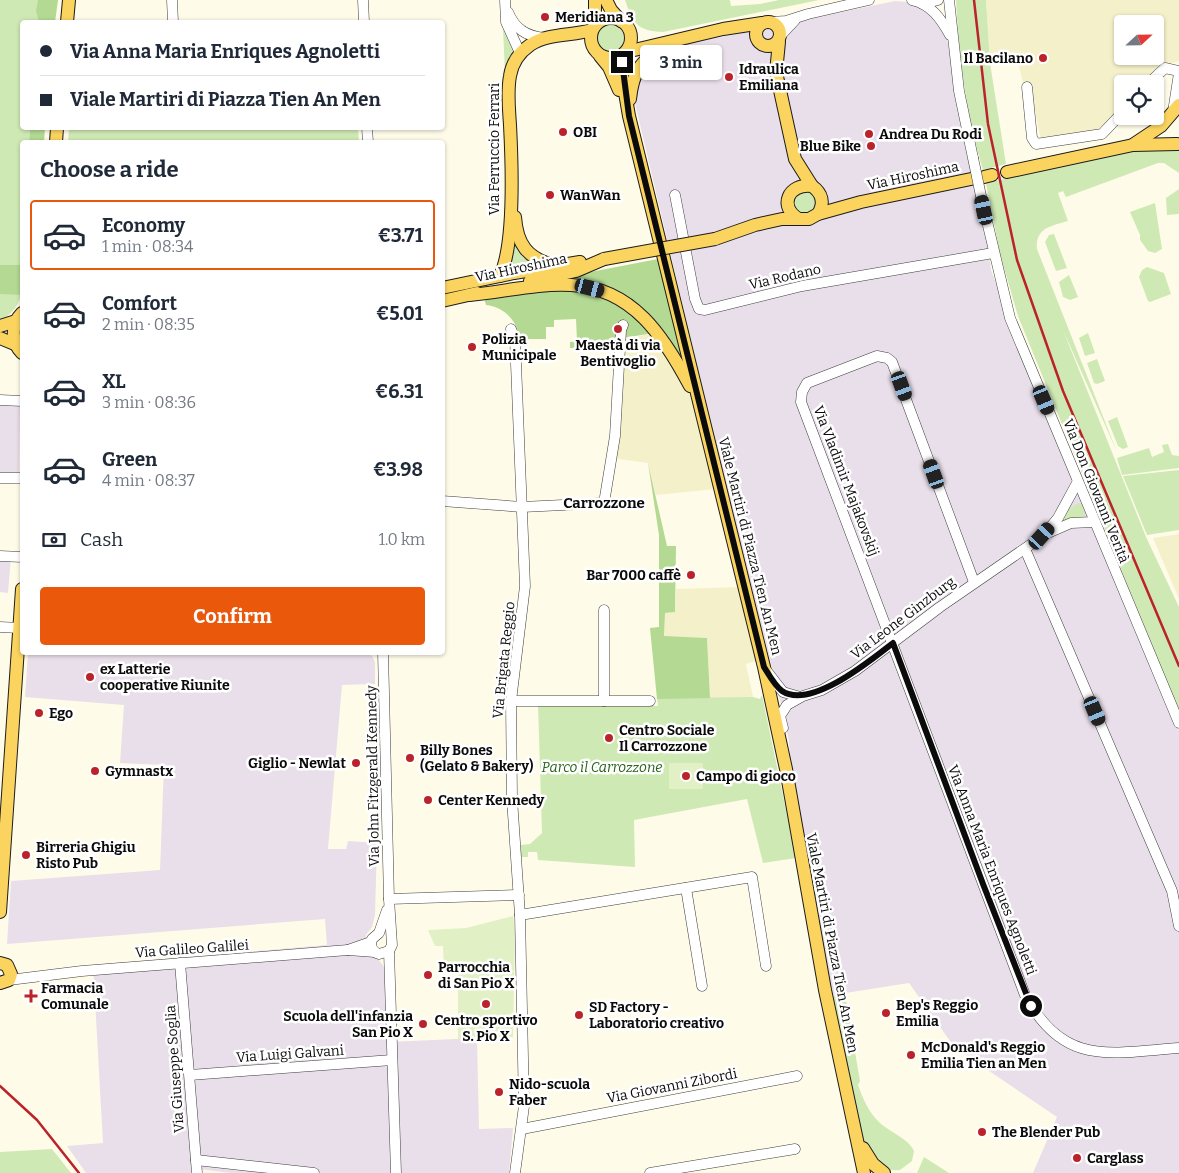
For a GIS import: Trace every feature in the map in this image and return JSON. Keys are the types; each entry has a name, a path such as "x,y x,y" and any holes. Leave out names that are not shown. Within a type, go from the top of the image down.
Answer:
{"main road":[{"path":"67,20 70,0"},
{"path":"595,0 593,27 590,38 596,51"},
{"path":"606,0 611,10 630,32 644,41 668,42"},
{"path":"520,53 531,44 545,38 567,36 593,27 610,18 621,21"},
{"path":"567,36 614,58 625,53 723,29 767,23 779,27 780,38 776,72"},
{"path":"767,23 757,30 761,44 776,72 795,159 794,182 789,197 790,212 799,219"},
{"name":"Viale Martiri di Piazza Tien An Men","path":"630,32 631,40 625,53 622,75 629,116 764,667 786,770 825,990 864,1173"},
{"path":"712,33 740,34 761,44 772,46 780,38"},
{"path":"629,116 632,85 638,67 668,42"},
{"name":"Viale Martiri di Piazza Tien An Men","path":"596,51 614,75 629,116"},
{"name":"Via Ferruccio Ferrari","path":"500,276 506,264 511,188 508,89 511,71 520,53"},
{"path":"1007,172 1133,145 1178,145 1170,129 1176,109"},
{"path":"1133,145 1161,126 1176,109"},
{"path":"795,159 816,190 822,205 818,214"},
{"name":"Via Hiroshima","path":"445,287 555,266 715,239 755,225 782,219 809,219 818,214 861,202 982,177"},
{"name":"Via Hiroshima","path":"755,225 778,211 800,186 816,190 836,200 861,202"},
{"name":"Via Hiroshima","path":"511,188 515,222 521,245 533,258 555,266"},
{"name":"Via Hiroshima","path":"445,300 576,271 604,259"},
{"path":"469,295 562,285 581,286 609,294 650,322 679,363 700,402"},
{"path":"0,326 19,317"},
{"path":"19,317 14,330 20,349"},
{"path":"0,338 20,349"},
{"path":"0,903 5,773 20,628"},
{"name":"Viale Martiri di Piazza Tien An Men","path":"855,1132 870,1161 884,1173"}],"street":[{"path":"172,0 173,20"},
{"path":"363,0 364,20"},
{"path":"767,23 796,19 808,14 869,0"},
{"path":"912,0 923,4 939,17 952,40"},
{"path":"923,4 938,0"},
{"name":"Via Don Giovanni Verità","path":"949,0 952,40 973,158 1010,318 1093,522 1179,723"},
{"path":"505,3 516,27 525,34 545,38"},
{"path":"505,3 506,25 520,53"},
{"path":"780,38 796,19"},
{"path":"1158,75 1165,68 1179,72 1176,109"},
{"path":"1026,87 1032,138 1036,144 1102,134 1114,121"},
{"name":"Via Rodano","path":"675,194 695,299 699,309 711,309 802,286 872,272 994,254"},
{"path":"445,501 522,507 604,503 615,436 621,330 623,325"},
{"name":"Via Brigata Reggio","path":"511,329 515,339 526,586 511,700 512,799 520,915 524,1106 515,1173"},
{"name":"Via Vladimir Majakovskij","path":"893,643 801,402 801,395 807,383 877,356 887,358 892,362 974,582"},
{"path":"0,400 20,401"},
{"path":"0,478 20,478"},
{"name":"Via Leone Ginzburg","path":"786,770 786,744 780,716 787,705 800,697 822,690 855,671 974,582 1042,536 1058,518 1077,483"},
{"name":"Via Leone Ginzburg","path":"1042,536 1072,523 1093,522"},
{"path":"1025,549 1172,891 1179,926"},
{"path":"0,556 20,557"},
{"path":"604,610 604,701"},
{"path":"0,627 20,628"},
{"name":"Via Anna Maria Enriques Agnoletti","path":"893,643 1025,995 1037,1018 1054,1036 1076,1047 1104,1053 1179,1048"},
{"name":"Via John Fitzgerald Kennedy","path":"379,950 392,945 388,899 384,655"},
{"path":"764,667 783,692 800,697"},
{"path":"511,700 650,701"},
{"path":"520,915 752,877 766,966"},
{"path":"686,888 702,986"},
{"path":"388,899 519,895"},
{"name":"Via John Fitzgerald Kennedy","path":"388,899 386,917 379,934 379,950 390,977 396,1173"},
{"path":"379,934 386,934 391,938"},
{"name":"Via Galileo Galilei","path":"3,973 37,976 348,950 379,950"},
{"name":"Via Giuseppe Soglia","path":"180,963 197,1173"},
{"name":"Via Luigi Galvani","path":"190,1075 392,1060"},
{"name":"Via Giovanni Zibordi","path":"522,1129 798,1076"},
{"path":"650,1173 795,1149"},
{"path":"196,1160 314,1173"}],"shaded area":[{"path":"986,0 1179,0 1179,61 1161,66 1152,75 1114,75 1114,116 1105,127 1094,132 1042,139 1032,95 1026,96 1016,53 990,63"},
{"path":"895,1 908,2 930,11 946,31 959,112 987,236 991,270 1065,463 1179,731 1179,1173 1033,1173 1057,1117 955,1048 909,983 833,995 791,776 789,742 785,720 708,413 634,99 645,62 668,48"},
{"path":"654,333 684,380 690,395 716,489 656,495 648,463 611,458 620,340"},
{"path":"0,400 20,401 19,478 0,478"},
{"path":"1179,534 1179,599 1153,538"},
{"path":"0,556 11,557 8,593 0,592"},
{"path":"740,587 756,661 746,664 753,697 710,698 707,638 664,637 665,613 675,612 676,589"},
{"path":"28,655 372,656 375,662 375,684 342,685 328,849 346,849 348,841 377,843 375,915 372,927 366,935 367,956 376,956 384,967 389,1042 477,1038 479,1129 513,1128 509,1173 231,1173 191,1168 191,1173 86,1173 67,1146 103,1143 93,965 327,945 325,919 7,944 11,881 160,870 164,765 120,763 124,705 25,697"}],"green space":[{"path":"0,0 38,0 39,20 20,20 20,130 30,130 29,140 20,140 20,266 0,265"},
{"path":"38,0 58,0 55,20 38,20 36,11"},
{"path":"625,0 730,0 731,6 760,4 779,0 819,0 663,32 647,30 637,24"},
{"path":"956,0 986,0 990,63 1006,164 983,170 964,86"},
{"path":"610,25 620,29 624,39 620,49 610,53 600,49 596,39 600,29"},
{"path":"503,29 513,51 505,74"},
{"path":"30,130 45,130 44,140 29,140"},
{"path":"69,130 358,130 359,140 68,140"},
{"path":"1165,147 1179,150 1179,173 1164,163 1158,163 1066,197 1063,191 1058,193 1068,221 1041,232 1037,242 1037,249 1117,452 1063,330 1146,537 1179,607 1179,712 1018,316 1000,254 986,183 1112,155"},
{"path":"1179,189 1179,214 1167,215 1166,198"},
{"path":"805,191 813,194 816,202 813,210 805,213 797,210 794,202 797,194"},
{"path":"1155,203 1162,249 1155,253 1148,251 1140,240 1140,235 1130,212"},
{"path":"1054,234 1067,268 1056,271 1045,242 1049,235"},
{"path":"514,242 523,257 538,266 505,273"},
{"path":"658,259 689,375 647,315 554,279"},
{"path":"0,265 20,265 20,295 0,294"},
{"path":"1147,267 1164,273 1171,294 1150,302 1148,301 1139,277 1142,270"},
{"path":"1069,275 1078,297 1070,300 1063,297 1059,282"},
{"path":"0,286 20,286 19,302 9,314 0,319"},
{"path":"580,290 609,298 654,333 598,342 598,349 570,348 570,342 577,341 576,319 554,320 554,327 546,327 546,339 520,339 516,326 509,316 493,306 486,305 484,298 523,292"},
{"path":"1088,333 1095,353 1085,356 1079,338"},
{"path":"1097,359 1105,381 1097,384 1094,383 1087,363"},
{"path":"1117,417 1128,447 1123,449 1118,446 1108,421"},
{"path":"1168,444 1172,455 1179,456 1179,468 1122,475 1117,458 1149,448 1152,457 1164,452 1162,445"},
{"path":"648,463 667,546 676,546 675,612 665,613 664,636 707,638 710,698 657,699 650,628 659,627 659,535"},
{"path":"1179,470 1179,530 1147,535 1123,476"},
{"path":"1078,503 1082,504 1085,513 1084,517 1061,522 1068,510"},
{"name":"Parco il Carrozzone","path":"762,695 796,858 763,863 747,799 634,820 635,867 538,860 537,852 528,852 528,857 521,857 521,845 530,844 542,833 538,704 658,706 657,698 753,697 760,699"},
{"name":"Campo di gioco","path":"669,763 703,763 703,789 669,789"},
{"name":"Centro sportivo S. Pio X","path":"513,916 515,934 513,1037 458,1039 458,971 444,972 443,946 435,946 428,930 466,928"},
{"path":"845,994 860,1081 858,1085 862,1095 876,1119 908,1143 914,1151 912,1161 900,1170 887,1169 877,1161 863,1139 833,996"},
{"path":"52,1149 71,1173 0,1173 0,1152"},
{"path":"924,1157 949,1173 917,1173"}],"railway":[{"path":"974,0 988,124 1017,260 1063,391 1179,666"},
{"path":"0,1086 37,1120 79,1173"}],"place":[{"name":"Meridiana 3","path":"545,17"},
{"name":"Il Bacilano","path":"1043,58"},
{"name":"Idraulica Emiliana","path":"729,77"},
{"name":"OBI","path":"563,132"},
{"name":"Andrea Du Rodi","path":"869,134"},
{"name":"Blue Bike","path":"871,146"},
{"name":"WanWan","path":"550,195"},
{"name":"Maestà di via Bentivoglio","path":"618,329"},
{"name":"Polizia Municipale","path":"472,347"},
{"name":"Bar 7000 caffè","path":"691,575"},
{"name":"ex Latterie cooperative Riunite","path":"90,677"},
{"name":"Ego","path":"39,713"},
{"name":"Centro Sociale Il Carrozzone","path":"609,738"},
{"name":"Billy Bones (Gelato & Bakery)","path":"410,758"},
{"name":"Giglio - Newlat","path":"356,763"},
{"name":"Gymnastx","path":"95,771"},
{"name":"Campo di gioco","path":"686,776"},
{"name":"Center Kennedy","path":"428,800"},
{"name":"Birreria Ghigiu Risto Pub","path":"26,855"},
{"name":"Parrocchia di San Pio X","path":"428,975"},
{"name":"Farmacia Comunale","path":"31,996"},
{"name":"Centro sportivo S. Pio X","path":"486,1004"},
{"name":"Bep's Reggio Emilia","path":"886,1013"},
{"name":"SD Factory - Laboratorio creativo","path":"579,1015"},
{"name":"Scuola dell'infanzia San Pio X","path":"423,1024"},
{"name":"McDonald's Reggio Emilia Tien an Men","path":"911,1055"},
{"name":"Nido-scuola Faber","path":"499,1092"},
{"name":"The Blender Pub","path":"982,1132"},
{"name":"Carglass","path":"1077,1158"}],"district":[{"name":"Carrozzone","path":"604,503"}],"route":[{"path":"622,62 622,75 629,116 742,570 764,667 783,692 800,697 822,690 855,671 893,643 1025,995 1031,1006"}]}
